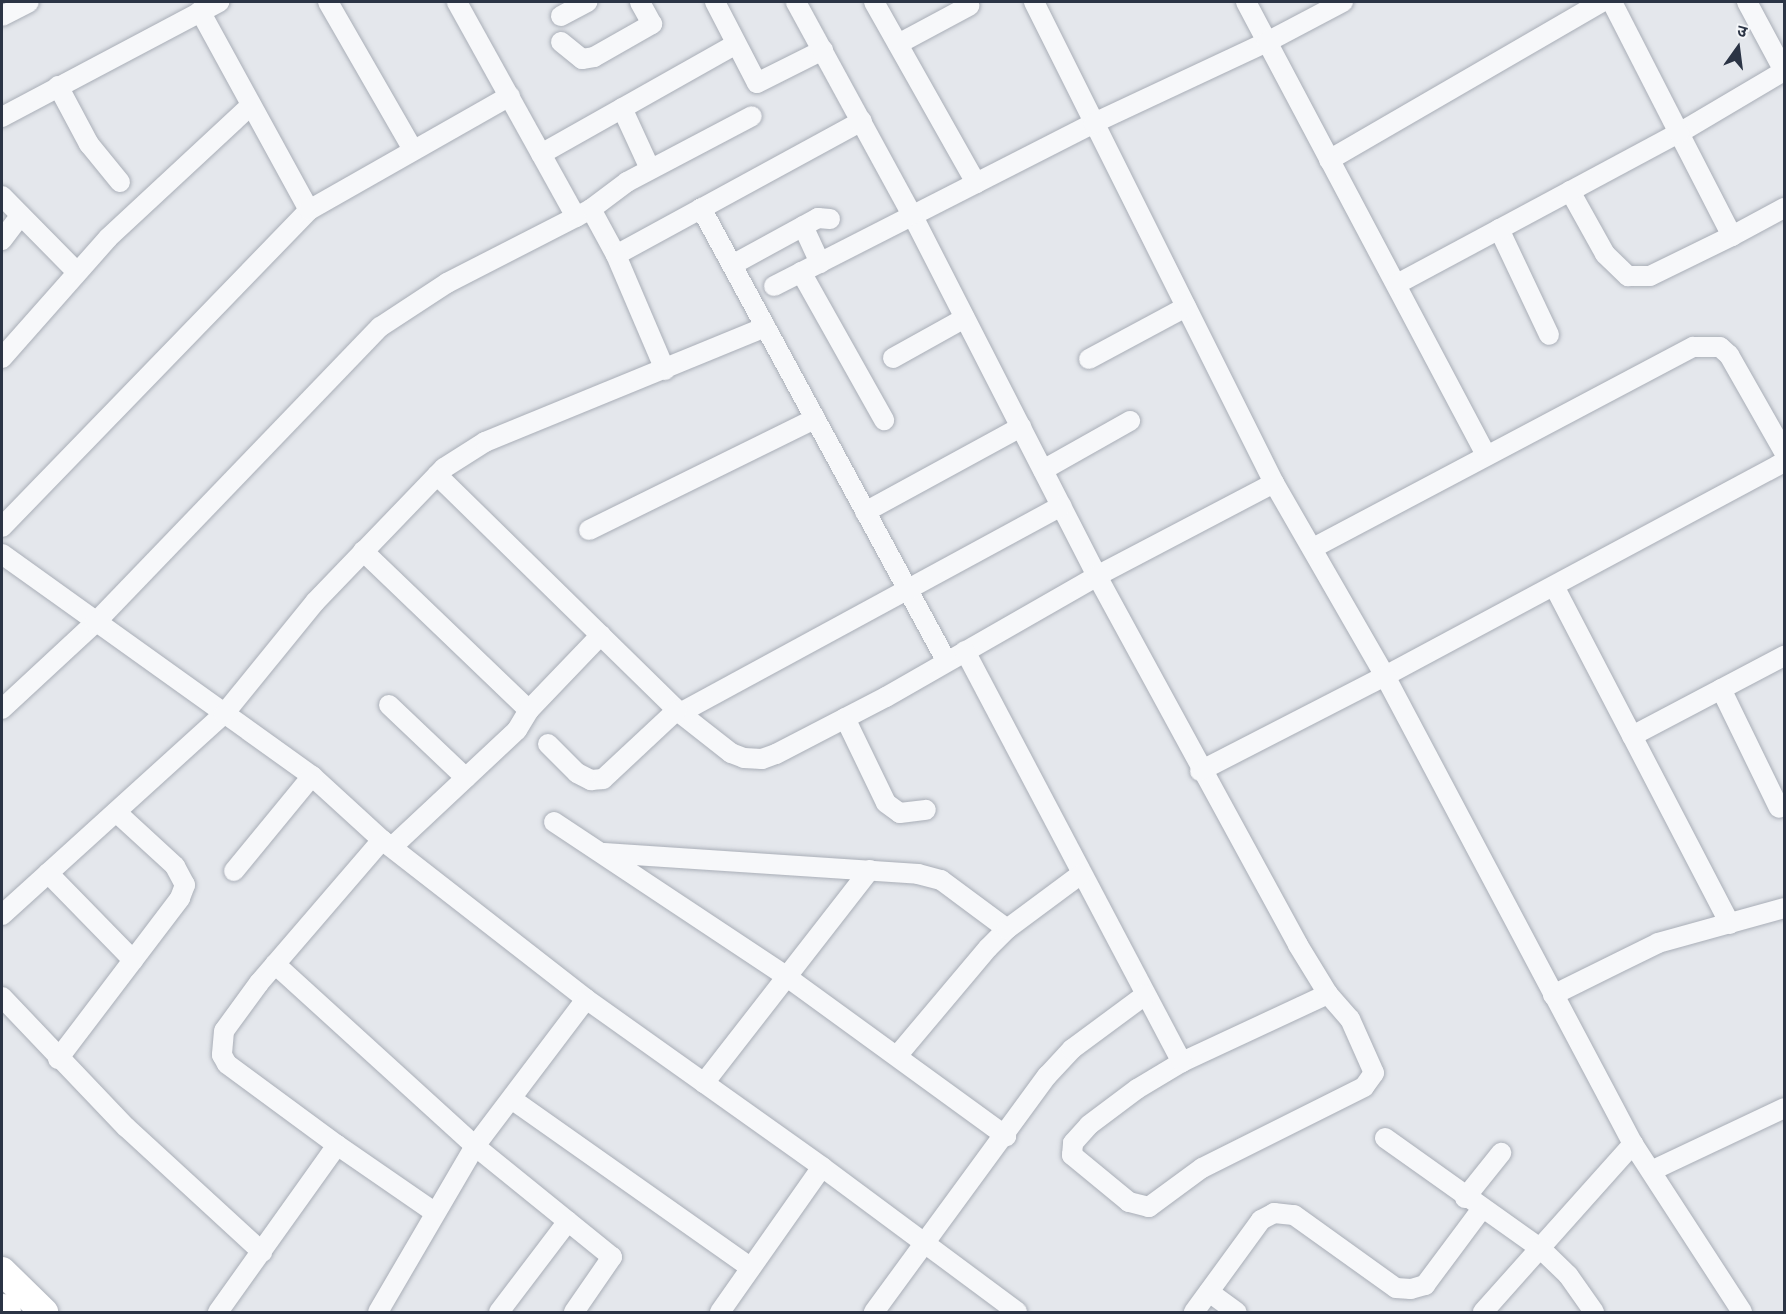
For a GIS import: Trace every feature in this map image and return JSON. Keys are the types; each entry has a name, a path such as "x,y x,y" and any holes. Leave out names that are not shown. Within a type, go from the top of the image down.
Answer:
{"main road":[{"path":"2,1271 44,1312"}],"street":[{"path":"2,16 29,2"},
{"path":"2,117 219,2"},
{"path":"328,2 412,148"},
{"path":"457,2 541,154 616,255 665,370"},
{"path":"561,16 587,2"},
{"path":"561,42 582,59 594,57 652,24 640,2"},
{"path":"715,2 757,83 823,50"},
{"path":"796,2 912,215 1200,771 1328,994 1350,1019 1374,1066 1372,1078 1346,1096 1186,1178 1149,1207 1140,1207 1082,1166 1072,1155 1073,1143 1103,1112 1182,1062 1328,994"},
{"path":"874,2 976,183"},
{"path":"1034,2 1274,483 1385,676 1633,1144 1742,1312"},
{"path":"1246,2 1485,453"},
{"path":"774,286 1094,123 1267,42 1343,2"},
{"path":"1329,160 1602,2"},
{"path":"1612,2 1732,236"},
{"path":"1397,284 1679,132 1785,71 1747,2"},
{"path":"898,44 969,6"},
{"path":"200,11 309,210"},
{"path":"541,154 736,44"},
{"path":"58,86 89,144 120,182"},
{"path":"2,528 309,210 412,148 510,96"},
{"path":"2,358 108,238 251,105"},
{"path":"622,108 650,169"},
{"path":"2,709 95,623 381,327 447,282 584,213 650,169 752,116"},
{"path":"616,255 862,121"},
{"path":"1570,191 1605,254 1628,276 1650,276 1785,208"},
{"path":"2,196 77,272"},
{"path":"701,208 947,662"},
{"path":"2,240 21,215"},
{"path":"732,265 818,218 830,219"},
{"path":"803,226 820,262"},
{"path":"1499,229 1549,334"},
{"path":"801,272 884,420"},
{"path":"1089,359 1186,307"},
{"path":"892,358 965,318"},
{"path":"2,915 224,714 315,602 437,475 485,442 765,327"},
{"path":"1313,548 1485,453 1693,347 1707,344 1720,347 1729,355 1785,452"},
{"path":"589,530 815,419"},
{"path":"1043,470 1130,421"},
{"path":"865,512 1021,427"},
{"path":"1200,771 1385,676 1785,462"},
{"path":"437,475 678,711 731,753 762,759 845,718 1097,576 1274,483"},
{"path":"548,744 578,773 591,780 603,779 678,711 1061,506"},
{"path":"363,551 529,710"},
{"path":"6,564 95,623 312,776 387,844 586,999 822,1167 1017,1312"},
{"path":"1554,585 1730,924"},
{"path":"435,1212 337,1145 227,1064 222,1055 224,1030 274,964 387,844 466,778 517,730 529,710 601,635"},
{"path":"965,651 1182,1062"},
{"path":"1632,736 1785,656"},
{"path":"1721,689 1779,808"},
{"path":"389,705 466,778"},
{"path":"845,718 886,803 900,813 926,810"},
{"path":"234,871 312,776"},
{"path":"58,1059 180,898 185,885 175,866 116,812"},
{"path":"554,822 787,976 1006,1136"},
{"path":"601,853 870,870 941,880 1007,928"},
{"path":"704,1083 870,870"},
{"path":"48,873 133,960"},
{"path":"897,1056 969,967 1007,928 1082,874"},
{"path":"1553,995 1659,944 1785,908"},
{"path":"274,964 475,1146 612,1257 574,1312"},
{"path":"874,1312 1006,1136 1047,1076 1072,1049 1145,995"},
{"path":"2,997 58,1059 262,1252"},
{"path":"378,1312 475,1146 513,1100 586,999"},
{"path":"513,1100 751,1268"},
{"path":"1651,1171 1785,1108"},
{"path":"1385,1138 1473,1204 1540,1248 1568,1275 1594,1312"},
{"path":"1483,1312 1633,1144"},
{"path":"218,1312 337,1145"},
{"path":"1194,1312 1261,1220 1274,1214 1294,1215 1396,1288 1411,1289 1425,1284 1501,1153"},
{"path":"720,1312 822,1167"},
{"path":"499,1312 568,1221"},
{"path":"1209,1292 1237,1312"}]}
